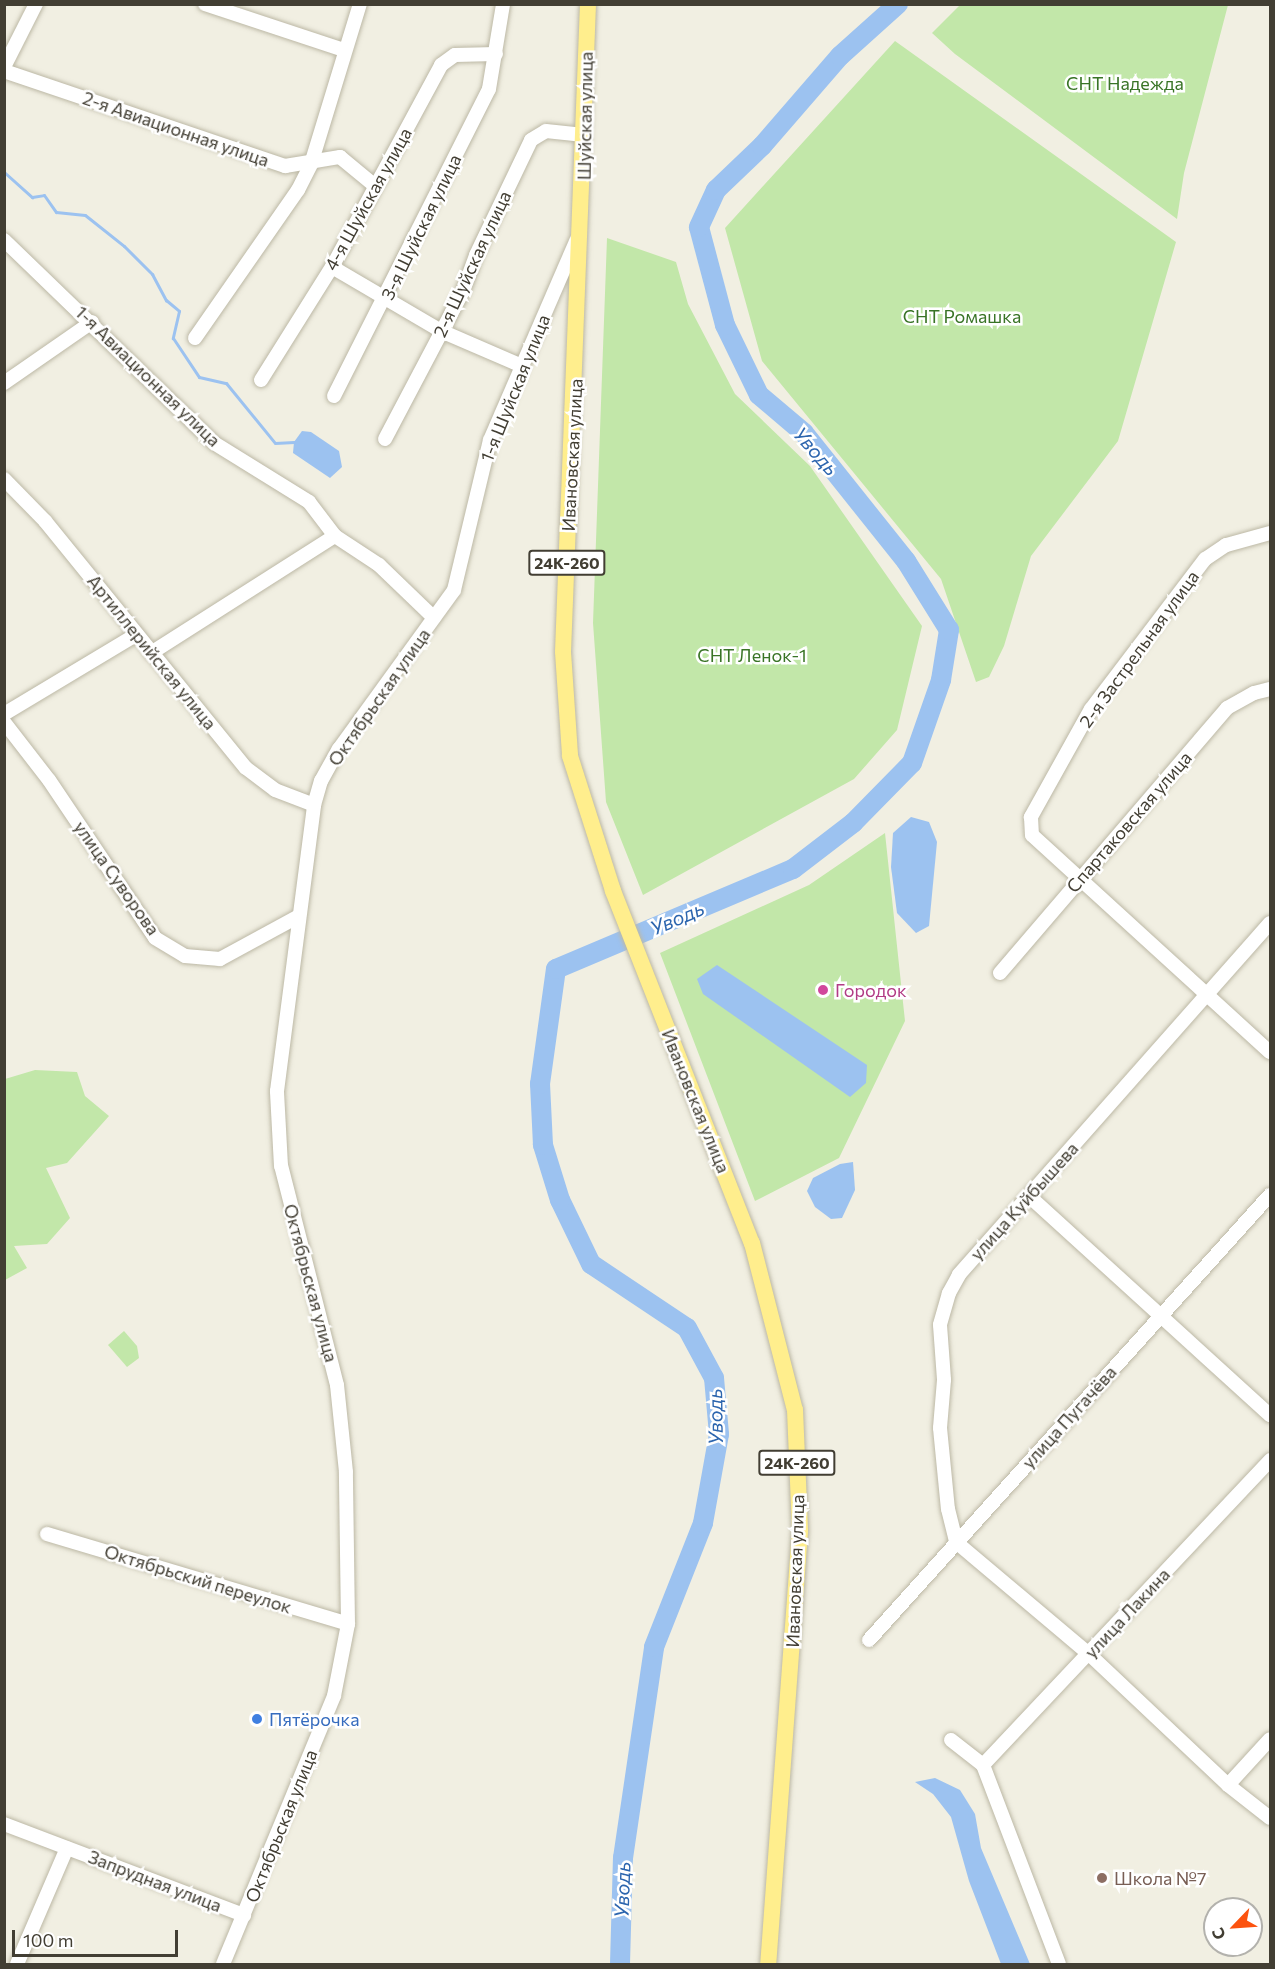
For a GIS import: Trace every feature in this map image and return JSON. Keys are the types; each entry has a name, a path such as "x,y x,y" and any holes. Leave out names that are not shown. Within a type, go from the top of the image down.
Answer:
{"main road":[{"name":"Шуйская улица","path":"582,228 588,4"},
{"name":"Ивановская улица","path":"582,228 563,652 570,756 613,891 752,1243 795,1410 800,1531 768,1965"}],"street":[{"path":"4,69 36,4"},
{"path":"205,4 344,50"},
{"path":"195,338 298,190 311,164 344,50 360,4"},
{"path":"496,54 502,4"},
{"name":"4-я Шуйская улица","path":"261,380 332,267 441,65 455,55 496,54"},
{"name":"3-я Шуйская улица","path":"334,396 385,301 489,89 496,54"},
{"name":"2-я Авиационная улица","path":"4,69 285,166 311,164 340,157 375,186"},
{"name":"2-я Шуйская улица","path":"385,438 463,291 476,255 531,140 546,131 585,135"},
{"name":"1-я Шуйская улица","path":"434,618 454,590 490,440 582,228"},
{"name":"1-я Авиационная улица","path":"4,240 92,322 214,443 309,502 335,536 380,564 434,618"},
{"path":"332,267 385,301 441,331 522,366"},
{"path":"4,383 92,322"},
{"name":"Артиллерийская улица","path":"4,479 45,521 246,768 275,790 314,805"},
{"name":"2-я Застрельная улица","path":"1080,879 1032,835 1031,817 1039,797 1091,709 1205,559 1226,545 1270,533"},
{"path":"151,653 335,536"},
{"name":"Октябрьская улица","path":"223,1965 334,1696 348,1624 346,1472 337,1385 281,1166 277,1091 297,917 314,805 321,781 339,749 434,618"},
{"path":"4,714 137,634"},
{"name":"Спартаковская улица","path":"1000,973 1227,708 1254,693 1270,689"},
{"name":"улица Суворова","path":"4,722 49,780 155,938 185,956 220,959 297,917"},
{"path":"1080,879 1270,1052"},
{"name":"улица Куйбышева","path":"956,1542 948,1509 940,1428 944,1380 940,1324 949,1293 959,1275 1270,924"},
{"name":"улица Пугачёва","path":"869,1640 1270,1195"},
{"path":"1029,1196 1270,1415"},
{"name":"улица Лакина","path":"983,1765 1270,1460"},
{"name":"Октябрьский переулок","path":"47,1534 348,1624"},
{"path":"956,1542 1089,1654 1228,1785 1270,1818"},
{"path":"1228,1785 1270,1739"},
{"path":"951,1740 983,1765 1059,1965"},
{"name":"Запрудная улица","path":"4,1824 244,1915"},
{"name":"Запрудная улица","path":"17,1965 67,1848"}],"green space":[{"name":"СНТ Надежда","path":"960,5 1228,5 1184,173 1177,219 955,54 932,33"},
{"name":"СНТ Ромашка","path":"895,41 1176,242 1118,441 1031,556 1004,646 989,677 976,682 941,579 762,361 725,228"},
{"name":"СНТ Ленок-1","path":"607,238 676,262 688,304 735,394 810,466 922,626 897,730 854,779 643,895 606,802 593,623"},
{"path":"885,833 905,1021 839,1158 755,1201 660,953 809,885"},
{"path":"35,1070 77,1072 85,1096 109,1116 67,1163 46,1168 70,1218 47,1244 14,1246 27,1268 5,1280 5,1079"},
{"path":"124,1331 137,1346 139,1358 127,1367 108,1345"}],"water":[{"path":"302,431 311,432 339,451 342,467 330,478 293,453 294,442"},
{"path":"911,817 929,822 937,842 929,926 916,933 897,913 891,867 893,833"},
{"path":"717,965 867,1065 866,1083 850,1097 703,994 697,979"},
{"path":"853,1162 855,1190 842,1218 831,1219 815,1207 807,1191 813,1178 840,1164"},
{"path":"935,1778 960,1790 975,1814 981,1848 1030,1964 1001,1964 969,1881 951,1817 933,1794 915,1782"}],"waterway":[{"name":"Уводь","path":"620,1964 623,1858 654,1647 703,1523 719,1434 714,1378 687,1328 591,1264 560,1200 543,1145 540,1084 556,969 793,869 853,823 912,763 941,680 949,630 906,561 804,433 759,395 725,325 699,227 716,190 762,146 840,56 898,4"},
{"path":"4,172 32,197 44,195 56,212 85,215 124,246 152,274 166,300 179,311 173,338 199,377 226,383 275,443 294,442"}],"place":[{"name":"Городок","path":"823,990"},
{"name":"Пятёрочка","path":"257,1719"},
{"name":"Школа №7","path":"1102,1878"}]}
